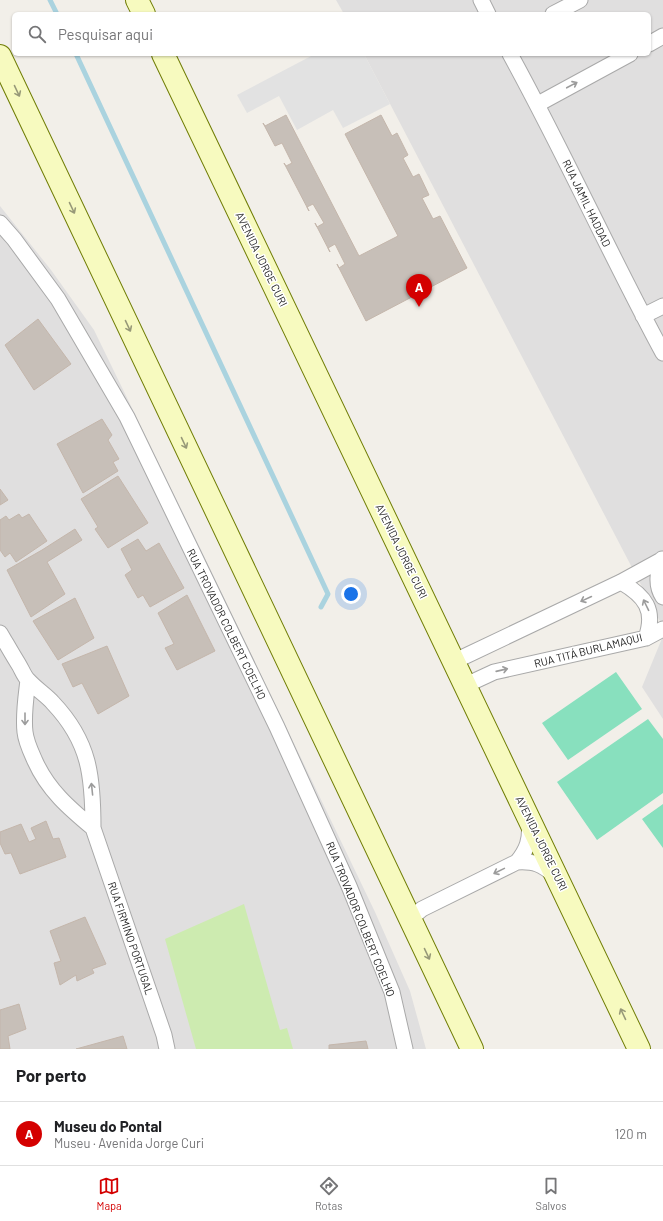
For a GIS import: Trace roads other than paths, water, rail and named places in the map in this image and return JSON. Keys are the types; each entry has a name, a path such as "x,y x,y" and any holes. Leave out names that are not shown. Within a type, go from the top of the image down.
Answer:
{"street":[{"path":"137,0 143,12"},
{"path":"481,0 487,12"},
{"path":"557,12 580,0"},
{"path":"651,43 663,36"},
{"path":"0,56 472,1049"},
{"name":"AVENIDA JORGE CURI","path":"164,56 528,814 639,1049"},
{"name":"RUA JAMIL HADDAD","path":"511,56 538,104 643,316 663,353"},
{"path":"538,104 626,56"},
{"name":"RUA TROVADOR COLBERT COELHO","path":"0,223 14,239 58,299 130,424 277,727 349,886 392,992 405,1049"},
{"path":"643,316 663,306"},
{"path":"454,661 621,582 663,559"},
{"path":"663,559 658,572 658,582 663,597"},
{"name":"RUA TITÁ BURLAMAQUI","path":"466,685 494,672 646,638 650,621 649,613 643,600 634,590 621,582"},
{"path":"646,638 663,629"},
{"name":"RUA FIRMINO PORTUGAL","path":"0,633 28,680 53,702 68,721 79,739 90,772 93,794 93,828 164,1035 167,1049"},
{"path":"28,680 25,710 25,732 31,753 41,774 54,792 70,809 93,828"},
{"path":"410,919 422,909 516,862 524,853 528,844 530,830 528,814"},
{"path":"516,862 538,864 559,879"}],"waterway":[{"path":"50,0 56,12"},
{"path":"77,56 328,594 321,607"}],"place":[{"name":"Museu do Pontal","path":"419,307"}]}
